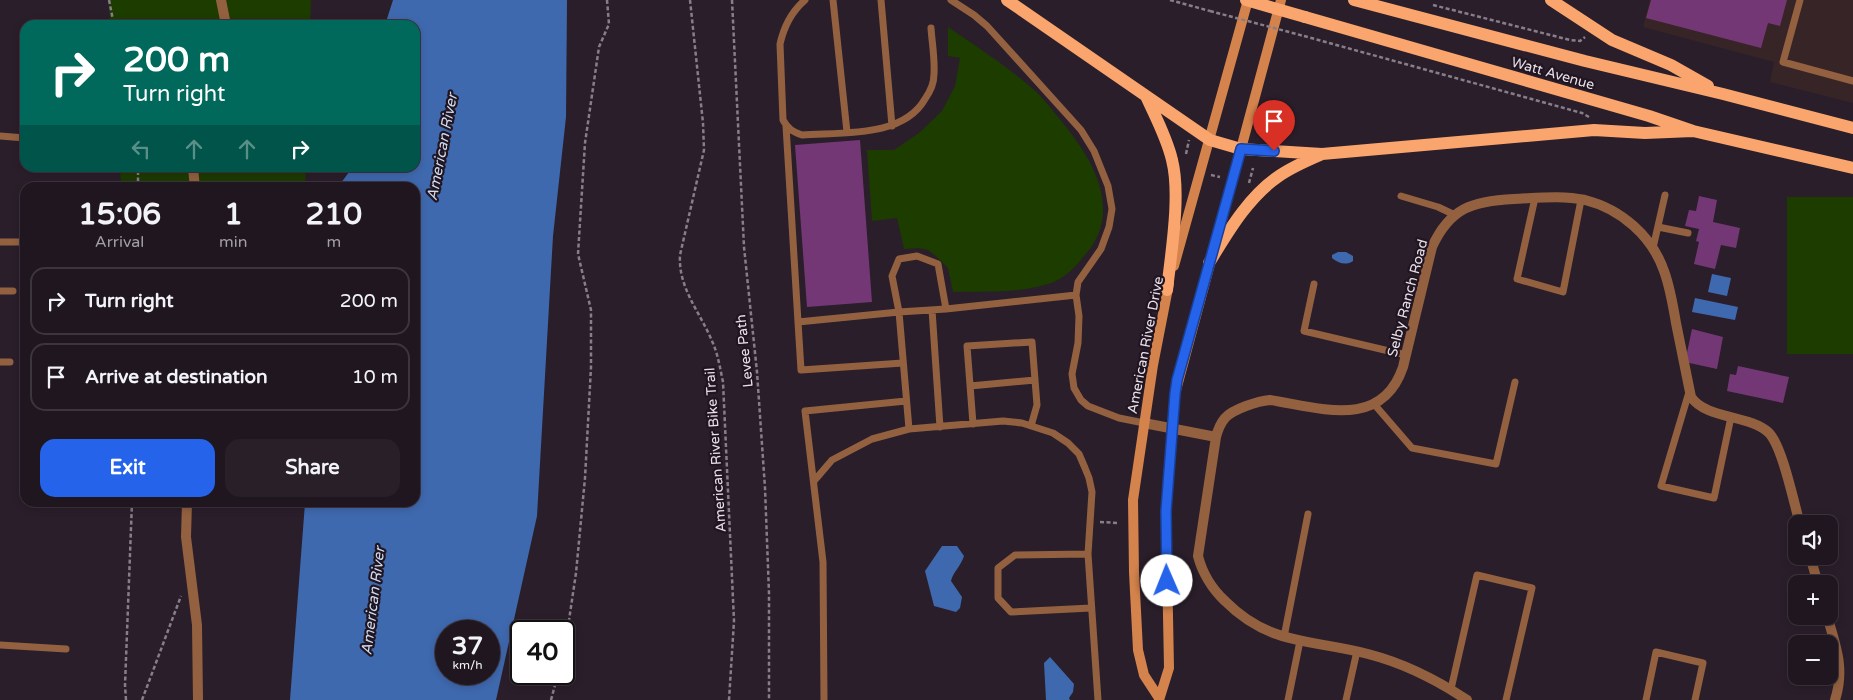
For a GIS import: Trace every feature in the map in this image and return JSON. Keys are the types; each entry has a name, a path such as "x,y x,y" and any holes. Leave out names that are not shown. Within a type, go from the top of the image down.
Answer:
{"main road":[{"path":"1007,0 1210,140 1241,149 1322,154 1594,130 1645,133 1693,131"},
{"name":"Watt Avenue","path":"1247,0 1649,116 1693,131 1853,168"},
{"name":"Watt Avenue","path":"1354,0 1585,61 1724,94 1853,128"},
{"path":"1551,0 1612,40 1670,65 1724,94"},
{"path":"1146,96 1173,162 1175,200 1167,290"},
{"path":"1210,263 1236,220 1256,196 1277,176 1322,154"}],"street":[{"path":"221,0 225,20"},
{"name":"American River Drive","path":"1159,699 1144,675 1138,650 1134,582 1133,500 1153,365 1167,290 1210,140 1247,0"},
{"name":"American River Drive","path":"1159,699 1169,668 1166,511 1171,429 1177,380 1280,0"},
{"name":"Selby Ranch Road","path":"1467,700 1451,689 1410,668 1357,651 1284,637 1251,624 1237,613 1214,589 1200,562 1198,549 1219,426 1226,417 1260,401 1270,400 1338,411 1361,410 1383,398 1396,383 1406,355 1432,247 1439,232 1455,215 1468,206 1478,203 1535,198 1561,197 1601,205 1620,215 1638,230 1653,248 1664,269 1668,282 1690,390"},
{"path":"1690,390 1691,397 1698,404 1769,432 1775,440 1797,515"},
{"path":"1144,423 1216,436"},
{"path":"187,507 186,537 197,625 198,700"},
{"path":"1830,625 1838,653 1840,671 1839,687 1835,700"}],"lane":[{"path":"805,0 790,16 780,44 783,120 786,126 793,132 802,135 879,130 910,117 922,105 930,91 934,74 931,28"},
{"path":"833,0 847,132"},
{"path":"881,0 892,126"},
{"path":"951,0 987,26 1081,130 1094,151 1108,186 1112,209 1109,227 1100,249 1078,282 1076,295 1079,316 1078,343 1072,374 1074,388 1081,400 1088,406 1119,418 1144,423"},
{"path":"1800,0 1783,62 1853,81"},
{"path":"786,126 801,370 903,363"},
{"path":"0,136 20,138"},
{"path":"1653,248 1665,195"},
{"path":"1401,196 1438,207 1455,215"},
{"path":"1535,198 1517,279 1563,292 1581,200"},
{"path":"1658,227 1688,233"},
{"path":"0,242 20,242"},
{"path":"909,429 899,312 892,276 899,259 918,256 938,264 946,309"},
{"path":"1314,284 1304,331 1406,355"},
{"path":"0,291 13,291"},
{"path":"798,322 1076,295"},
{"path":"932,310 940,427"},
{"path":"973,424 967,346 1032,342 1037,406 1031,426"},
{"path":"0,362 10,362"},
{"path":"970,386 1035,380"},
{"path":"1374,404 1412,448 1496,464 1515,382"},
{"path":"1690,390 1661,486 1714,498 1731,417"},
{"path":"824,700 823,562 805,411 906,401"},
{"path":"814,481 832,460 872,440 909,429 1003,421 1053,432 1068,443 1079,454 1089,478 1092,492 1088,554 1098,700"},
{"path":"1284,637 1308,514"},
{"path":"1088,554 1014,555 998,568 998,598 1011,612 1091,608"},
{"path":"1451,689 1477,575 1532,588 1506,700"},
{"path":"1288,700 1300,641"},
{"path":"0,645 66,649"},
{"path":"1346,700 1357,651"},
{"path":"1646,700 1656,652 1703,663 1695,700"}],"path":[{"path":"109,0 113,20"},
{"path":"569,620 585,478 591,367 591,310 578,254 584,152 599,47 610,24 607,0"},
{"name":"American River Bike Trail","path":"690,0 703,123 704,150 680,255 680,269 688,296 716,350 723,382 734,621 729,700"},
{"name":"Levee Path","path":"732,0 744,247 757,372 765,488 769,593 769,700"},
{"path":"1170,0 1582,114 1589,117 1594,124"},
{"path":"1431,5 1570,40 1580,40 1587,35"},
{"path":"1184,159 1190,136"},
{"path":"1248,184 1253,168"},
{"path":"1211,175 1220,177"},
{"path":"126,700 132,507"},
{"path":"1100,522 1118,523"},
{"path":"142,700 180,599 191,580"},
{"path":"551,700 555,685"}],"shaded area":[{"path":"1650,0 1853,0 1853,103 1770,82 1774,62 1643,27"}],"green space":[{"path":"109,0 311,0 310,20 110,20"},
{"path":"948,27 1037,92 1070,132 1092,166 1099,183 1103,201 1102,220 1097,237 1075,267 1054,282 1017,290 953,292 948,268 937,257 928,250 919,248 904,249 897,218 872,221 867,150 894,150 919,133 942,111 955,86 960,58 948,56"},
{"path":"120,172 306,172 305,182 121,182"},
{"path":"1787,197 1853,197 1853,354 1787,354"}],"water":[{"name":"American River","path":"393,0 567,0 566,117 553,236 537,516 514,620 510,620 510,637 500,682 500,620 435,620 435,685 499,685 496,700 290,700 305,507 420,507 420,182 342,182 349,172 420,172 420,20 387,20"},
{"path":"1338,252 1346,252 1353,256 1353,261 1345,264 1332,258 1332,255"},
{"path":"1712,274 1731,278 1727,296 1708,292"},
{"path":"1695,298 1738,307 1735,320 1692,312"},
{"path":"942,546 957,546 964,556 951,581 962,597 960,608 956,612 934,606 925,571"},
{"path":"1050,657 1074,684 1070,700 1046,700 1044,663"}],"building":[{"path":"1651,0 1787,0 1780,26 1768,23 1761,48 1646,18"},
{"path":"860,140 872,302 807,307 795,145"},
{"path":"1699,196 1717,200 1713,222 1740,228 1736,248 1721,245 1715,269 1694,264 1699,242 1696,241 1699,229 1685,226 1689,210 1696,211"},
{"path":"1692,329 1723,337 1717,369 1685,362"},
{"path":"1738,366 1789,377 1783,403 1727,391 1730,374 1736,375"}],"route":[{"path":"1167,581 1166,511 1171,429 1177,380 1241,149 1274,151"}]}
